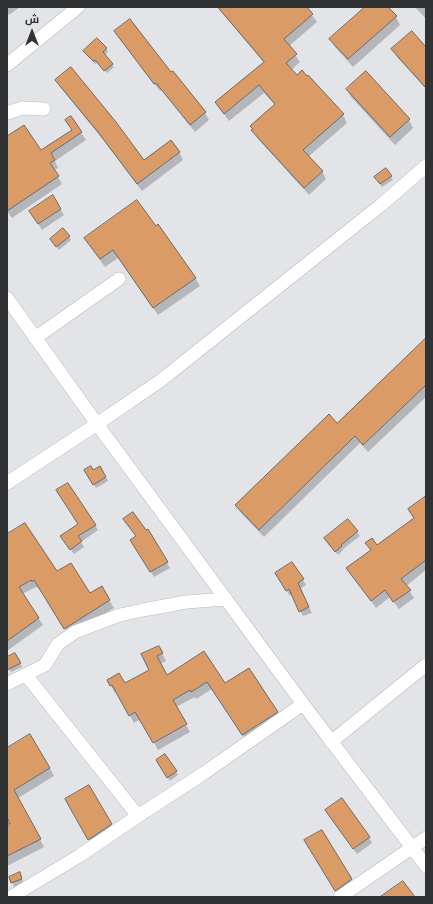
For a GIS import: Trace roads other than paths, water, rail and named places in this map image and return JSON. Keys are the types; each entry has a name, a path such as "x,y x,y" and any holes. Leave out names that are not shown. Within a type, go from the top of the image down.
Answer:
{"street":[{"path":"9,59 78,7"},
{"path":"7,113 22,108 44,109"},
{"path":"7,482 160,381 381,204 426,166"},
{"path":"35,338 119,278"},
{"path":"7,298 97,424 331,742 426,866"},
{"path":"7,684 45,665 58,644 75,632 120,615 186,602 226,599"},
{"path":"331,742 426,665"},
{"path":"26,675 138,816"},
{"path":"11,897 79,856 204,773 303,704"},
{"path":"340,897 426,838"}]}
